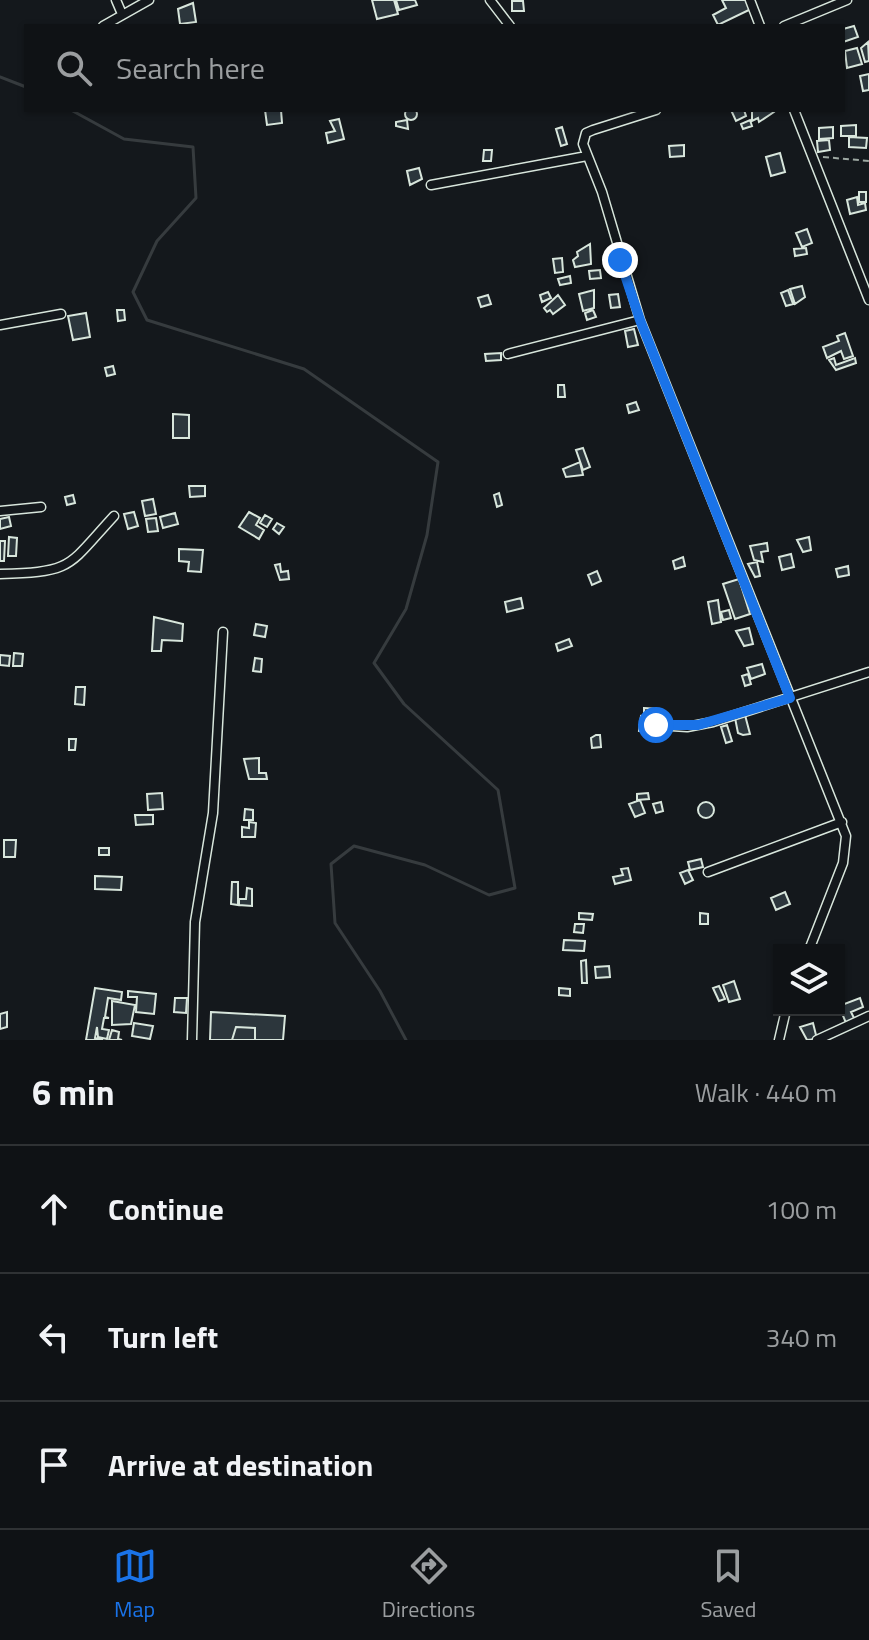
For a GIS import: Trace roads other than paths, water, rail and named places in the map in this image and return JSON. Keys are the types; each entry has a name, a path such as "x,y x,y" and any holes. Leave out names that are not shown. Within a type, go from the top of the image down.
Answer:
{"street":[{"path":"116,0 122,14"},
{"path":"106,24 149,0"},
{"path":"490,0 508,24"},
{"path":"750,0 759,24"},
{"path":"789,24 847,0"},
{"path":"650,112 586,133 583,144 640,320 842,822 846,853 811,944"},
{"path":"795,112 869,300"},
{"path":"431,185 587,156"},
{"path":"0,325 61,314"},
{"path":"508,354 640,320"},
{"path":"0,511 41,507"},
{"path":"0,574 36,573 68,564 82,554 114,516"},
{"path":"192,1040 195,922 213,813 223,632"},
{"path":"656,725 698,725 869,672"},
{"path":"708,872 842,822"},
{"path":"779,1040 785,1016"},
{"path":"817,1040 869,1016"}],"waterway":[{"path":"0,77 24,86"},
{"path":"75,112 124,139 193,147 196,198 157,241 133,292 147,320 304,369 438,462 427,535 406,609 374,663 404,704 498,790 515,888 489,895 425,865 354,846 331,864 335,923 380,991 406,1040"}]}
